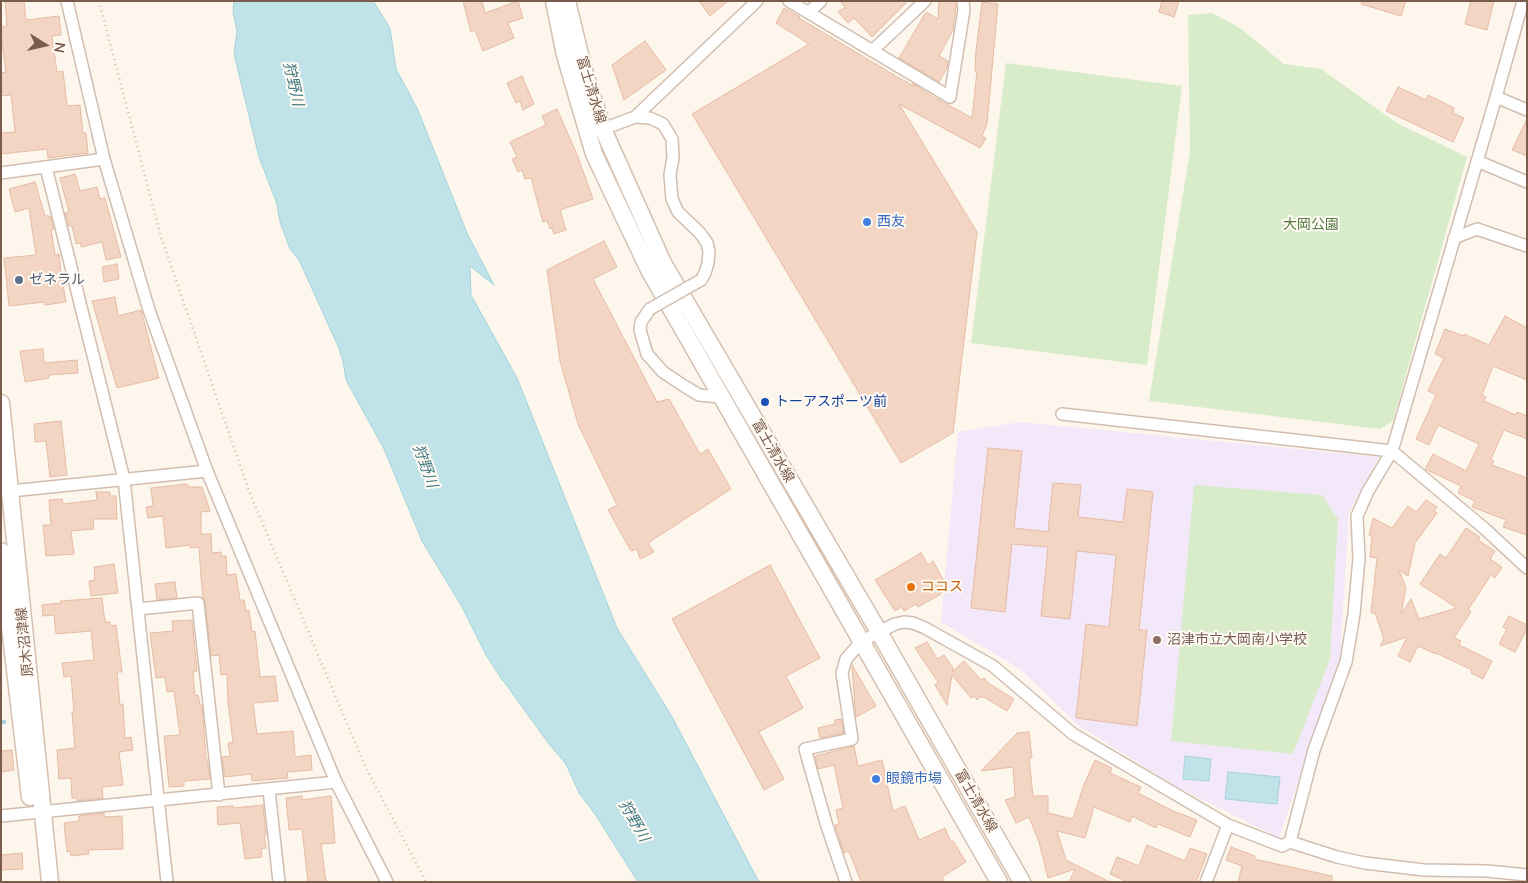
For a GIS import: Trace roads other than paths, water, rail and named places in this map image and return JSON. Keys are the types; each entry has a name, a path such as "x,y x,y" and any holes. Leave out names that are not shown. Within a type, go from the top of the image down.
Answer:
{"main road":[{"name":"富士清水線","path":"554,1 565,55 594,154 649,270 999,882"},
{"name":"富士清水線","path":"567,1 584,71 603,128 663,263 879,632 1022,882"},
{"name":"原木沼津線","path":"1,403 6,492 37,811 39,882"},
{"name":"原木沼津線","path":"1,551 37,811 50,882"}],"street":[{"path":"67,1 104,159 149,310 207,471 336,782 387,882"},
{"path":"635,117 756,1"},
{"path":"789,1 950,97 964,10 963,1"},
{"path":"809,12 821,1"},
{"path":"872,51 925,1"},
{"path":"1290,842 1314,750 1346,662 1354,614 1359,558 1357,516 1368,491 1392,451 1496,98 1522,1"},
{"path":"1496,98 1527,110"},
{"path":"603,128 635,117 650,118 663,124 672,139 673,157 670,175 672,199 678,212 700,233 707,243 709,250 708,263 706,273 701,280 650,309 641,322 640,330 647,354 663,372 699,394 720,397"},
{"path":"1,173 104,159"},
{"path":"1476,161 1527,182"},
{"path":"46,166 124,480 166,882"},
{"path":"1454,238 1477,229 1527,246"},
{"path":"1062,414 1392,451 1485,529 1527,568"},
{"path":"6,492 207,471"},
{"path":"138,609 198,603 218,795"},
{"path":"846,882 826,823 805,749 852,739 842,673 846,659 861,642 895,624 904,622 913,623 992,666 1073,734 1228,825 1282,846 1290,842 1337,857 1365,863 1424,870 1527,874"},
{"path":"1,816 336,782"},
{"path":"268,790 279,882"},
{"path":"1206,882 1228,825"}],"water":[{"name":"狩野川","path":"234,1 373,1 390,28 396,69 417,108 467,233 494,285 470,266 471,295 517,378 617,628 671,715 759,882 638,882 595,814 579,793 566,764 502,680 486,655 461,605 422,541 384,449 346,380 338,346 299,260 290,249 280,222 277,204 259,157 234,54 237,31 233,12"},
{"path":"1185,756 1211,759 1209,781 1183,779"},
{"path":"1228,772 1280,777 1277,804 1225,799"}],"place":[{"name":"西友","path":"867,222"},
{"name":"ゼネラル","path":"19,280"},
{"name":"トーアスポーツ前","path":"765,402"},
{"name":"ココス","path":"911,587"},
{"name":"沼津市立大岡南小学校","path":"1157,640"},
{"name":"眼鏡市場","path":"876,779"}],"park label":[{"name":"大岡公園","path":"1311,225"}]}
